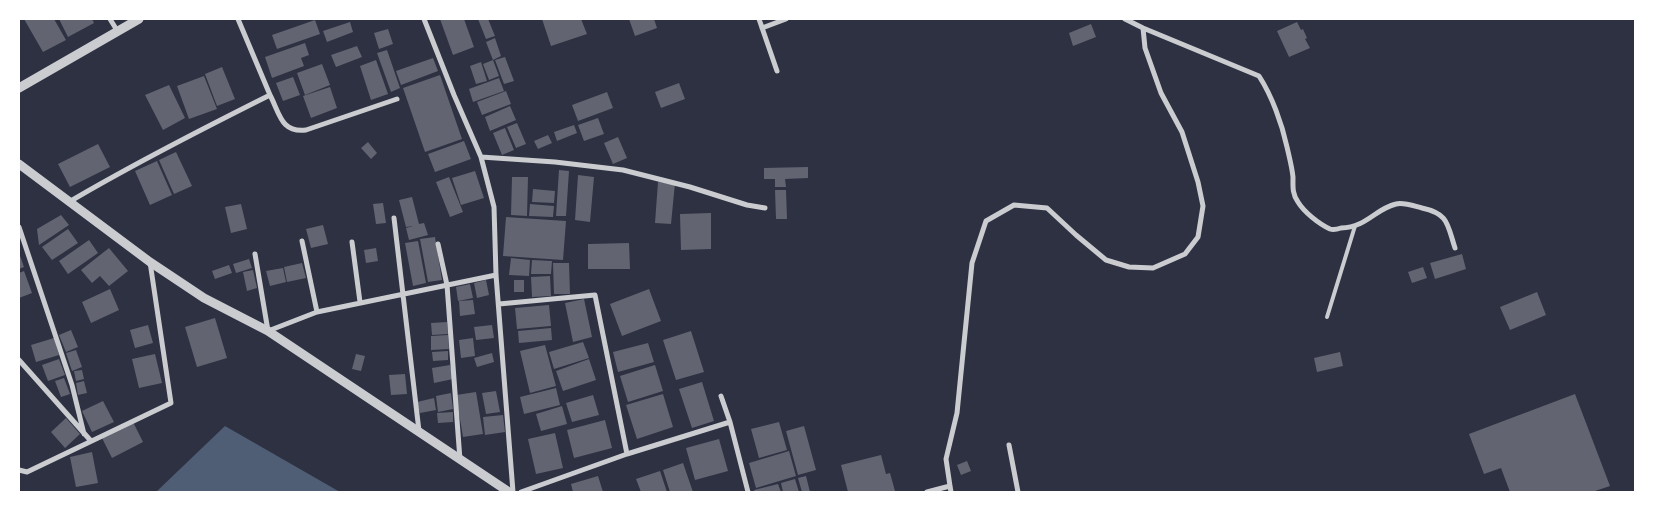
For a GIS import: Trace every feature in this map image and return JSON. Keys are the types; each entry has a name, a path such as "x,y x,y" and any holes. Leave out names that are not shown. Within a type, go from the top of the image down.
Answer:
{"street":[{"path":"110,19 118,32"},
{"path":"19,88 139,19"},
{"path":"238,19 270,95 286,126 292,130 306,130 397,99"},
{"path":"424,19 481,157 494,207 496,275 513,492"},
{"path":"759,19 777,71"},
{"path":"762,28 786,19"},
{"path":"1126,19 1143,28 1260,76 1268,90 1287,146 1293,176 1292,190 1297,202 1316,220 1331,229 1355,226 1386,207 1397,203 1413,206 1435,211 1441,216 1447,222 1455,248"},
{"path":"927,492 950,489 946,459 957,413 972,263 986,221 1014,205 1047,208 1106,260 1129,267 1153,268 1185,254 1198,237 1203,206 1198,182 1182,132 1161,93 1148,57 1143,28"},
{"path":"69,202 156,153 270,95"},
{"path":"481,157 555,162 623,170 690,187 747,205 765,208"},
{"path":"19,164 150,262 204,298 268,331 509,492"},
{"path":"394,218 419,433"},
{"path":"19,228 72,385 84,434"},
{"path":"302,241 317,312"},
{"path":"352,242 360,302"},
{"path":"438,244 447,285 460,460"},
{"path":"255,254 268,331"},
{"path":"19,470 27,472 172,403 150,262"},
{"path":"268,331 317,312 496,275"},
{"path":"499,304 595,295 627,454"},
{"path":"19,360 91,441"},
{"path":"721,396 730,422 748,492"},
{"path":"521,492 627,454 730,422"},
{"path":"1009,445 1018,492"}],"lane":[{"path":"1327,316 1355,226"}],"water":[{"path":"225,426 340,492 156,492"}],"building":[{"path":"24,19 54,19 66,40 43,52"},
{"path":"59,19 92,19 94,23 68,37"},
{"path":"440,19 464,19 474,47 453,55"},
{"path":"478,19 488,19 495,36 486,39"},
{"path":"542,19 581,19 587,34 551,46"},
{"path":"629,19 654,19 657,28 635,36"},
{"path":"315,20 320,34 277,49 272,35"},
{"path":"350,22 353,32 327,42 323,31"},
{"path":"1297,22 1301,30 1303,29 1307,38 1305,39 1310,48 1289,57 1277,31"},
{"path":"1091,24 1096,37 1073,46 1069,33"},
{"path":"388,29 393,44 379,49 374,33"},
{"path":"495,38 501,56 493,60 486,42"},
{"path":"305,43 309,55 301,58 304,66 272,78 265,57"},
{"path":"357,46 362,57 336,67 331,55"},
{"path":"387,50 400,88 391,92 377,53"},
{"path":"505,57 514,81 504,84 495,60"},
{"path":"433,58 438,71 401,85 396,71"},
{"path":"376,60 388,94 371,100 360,66"},
{"path":"493,60 499,76 489,80 483,64"},
{"path":"481,62 487,81 476,84 470,66"},
{"path":"322,64 330,85 305,95 297,73"},
{"path":"222,67 235,99 217,106 205,74"},
{"path":"440,75 462,139 425,152 403,88"},
{"path":"204,76 217,109 189,119 177,86"},
{"path":"293,77 300,95 283,101 276,83"},
{"path":"499,78 504,91 473,102 469,89"},
{"path":"679,83 685,99 661,108 655,92"},
{"path":"169,85 185,118 163,130 145,95"},
{"path":"330,87 337,108 311,118 303,96"},
{"path":"506,91 511,104 482,115 477,102"},
{"path":"607,92 613,108 578,121 572,105"},
{"path":"510,106 516,120 490,131 485,117"},
{"path":"598,118 604,134 584,141 578,125"},
{"path":"517,123 526,144 516,148 507,127"},
{"path":"574,125 577,133 557,141 554,132"},
{"path":"505,128 514,150 502,155 493,133"},
{"path":"548,135 552,143 538,149 534,141"},
{"path":"618,137 627,158 613,164 604,143"},
{"path":"464,141 471,159 435,172 428,154"},
{"path":"368,142 377,153 371,159 361,148"},
{"path":"98,144 110,167 70,187 58,164"},
{"path":"176,152 192,186 174,194 159,160"},
{"path":"157,161 172,195 150,205 135,171"},
{"path":"808,167 808,178 785,179 786,187 775,187 775,179 764,179 764,168"},
{"path":"559,170 569,171 566,216 556,216"},
{"path":"475,171 484,198 461,205 452,178"},
{"path":"578,175 594,177 590,222 575,220"},
{"path":"449,177 463,212 450,217 436,182"},
{"path":"512,177 528,177 527,216 511,215"},
{"path":"658,182 675,183 671,224 655,223"},
{"path":"533,189 555,191 554,203 532,202"},
{"path":"775,190 786,190 787,219 776,219"},
{"path":"412,197 419,224 424,223 428,235 409,240 406,228 413,226 406,227 399,200"},
{"path":"383,203 386,223 376,224 373,204"},
{"path":"241,204 247,229 231,233 225,207"},
{"path":"530,204 554,206 553,217 529,216"},
{"path":"711,213 711,249 681,250 680,214"},
{"path":"61,215 69,225 39,245 37,229"},
{"path":"506,217 566,221 563,260 503,256"},
{"path":"323,225 328,244 311,248 306,229"},
{"path":"68,229 78,243 52,260 42,247"},
{"path":"435,237 442,280 428,282 420,239"},
{"path":"89,240 98,253 68,274 59,261"},
{"path":"418,241 426,283 413,286 405,243"},
{"path":"629,243 630,269 588,269 588,244"},
{"path":"109,248 128,271 109,286 100,276 92,283 81,270"},
{"path":"376,248 378,261 366,263 364,250"},
{"path":"19,253 24,267 19,269"},
{"path":"1462,254 1466,269 1435,279 1430,263"},
{"path":"511,258 530,260 529,276 509,275"},
{"path":"249,259 252,268 236,273 233,264"},
{"path":"532,260 552,261 551,274 531,274"},
{"path":"302,263 306,278 287,282 284,267"},
{"path":"553,263 569,263 570,294 554,294"},
{"path":"229,265 232,273 215,279 212,271"},
{"path":"1423,267 1427,278 1412,283 1408,272"},
{"path":"283,268 286,282 270,286 266,271"},
{"path":"253,270 257,288 247,291 243,272"},
{"path":"24,271 32,293 19,298 19,273"},
{"path":"550,276 551,296 532,297 531,277"},
{"path":"486,280 489,295 477,298 474,283"},
{"path":"514,280 524,280 524,292 514,292"},
{"path":"470,284 473,298 458,301 456,287"},
{"path":"110,289 119,310 91,323 82,302"},
{"path":"649,289 661,321 622,336 610,304"},
{"path":"1537,292 1546,315 1510,330 1500,307"},
{"path":"584,299 592,337 573,342 565,303"},
{"path":"473,300 475,314 460,316 459,301"},
{"path":"549,305 551,326 517,329 515,308"},
{"path":"215,318 227,358 197,367 185,327"},
{"path":"447,322 448,334 432,335 431,323"},
{"path":"148,325 153,343 135,348 130,330"},
{"path":"492,325 494,338 476,340 474,327"},
{"path":"551,328 552,340 519,343 518,331"},
{"path":"71,330 78,347 66,352 59,335"},
{"path":"691,331 704,372 676,380 663,340"},
{"path":"448,335 449,349 431,350 431,336"},
{"path":"54,338 59,355 36,362 31,345"},
{"path":"473,338 475,356 461,358 459,340"},
{"path":"583,342 589,358 554,369 549,352"},
{"path":"648,343 654,362 618,372 613,352"},
{"path":"545,345 556,386 530,393 520,351"},
{"path":"76,350 82,367 72,371 66,353"},
{"path":"448,351 448,360 433,361 432,352"},
{"path":"1340,352 1343,366 1317,372 1314,358"},
{"path":"492,353 494,362 477,367 474,358"},
{"path":"155,354 162,383 139,388 132,359"},
{"path":"356,354 365,356 361,371 352,369"},
{"path":"59,359 65,375 48,381 42,365"},
{"path":"589,359 596,380 563,391 556,371"},
{"path":"450,365 453,379 434,383 432,368"},
{"path":"655,365 663,391 628,402 620,376"},
{"path":"82,370 84,379 76,381 74,371"},
{"path":"405,374 407,394 391,395 389,375"},
{"path":"64,378 70,394 61,397 55,381"},
{"path":"84,381 87,393 78,395 76,383"},
{"path":"702,382 714,421 692,428 679,389"},
{"path":"556,388 560,405 524,414 520,397"},
{"path":"496,391 500,412 486,414 482,393"},
{"path":"476,392 483,434 463,437 456,395"},
{"path":"451,393 453,409 438,412 436,396"},
{"path":"663,394 673,427 637,439 626,405"},
{"path":"1575,394 1610,486 1592,492 1510,492 1501,468 1484,474 1469,434"},
{"path":"593,395 599,415 572,422 566,403"},
{"path":"434,398 436,410 420,413 417,402"},
{"path":"103,401 114,422 92,432 82,411"},
{"path":"562,406 567,424 541,431 536,414"},
{"path":"453,412 453,422 438,423 437,413"},
{"path":"503,415 505,432 485,435 483,417"},
{"path":"66,418 80,434 65,448 51,432"},
{"path":"605,420 612,448 574,458 567,430"},
{"path":"133,422 143,442 112,458 102,438"},
{"path":"779,422 787,450 759,458 751,429"},
{"path":"804,426 816,470 798,475 786,431"},
{"path":"555,433 563,468 536,474 528,439"},
{"path":"719,439 728,471 695,480 686,448"},
{"path":"789,451 796,476 756,488 749,463"},
{"path":"92,452 98,483 76,487 70,457"},
{"path":"881,455 886,474 890,473 895,491 848,492 841,465"},
{"path":"967,461 971,471 961,475 957,465"},
{"path":"683,463 693,492 670,492 663,470"},
{"path":"660,471 667,492 641,492 636,479"},
{"path":"598,476 603,492 573,492 571,484"},
{"path":"806,476 810,492 802,492 798,478"},
{"path":"795,479 799,492 783,492 781,483"},
{"path":"778,484 781,492 755,492 754,490"}]}
